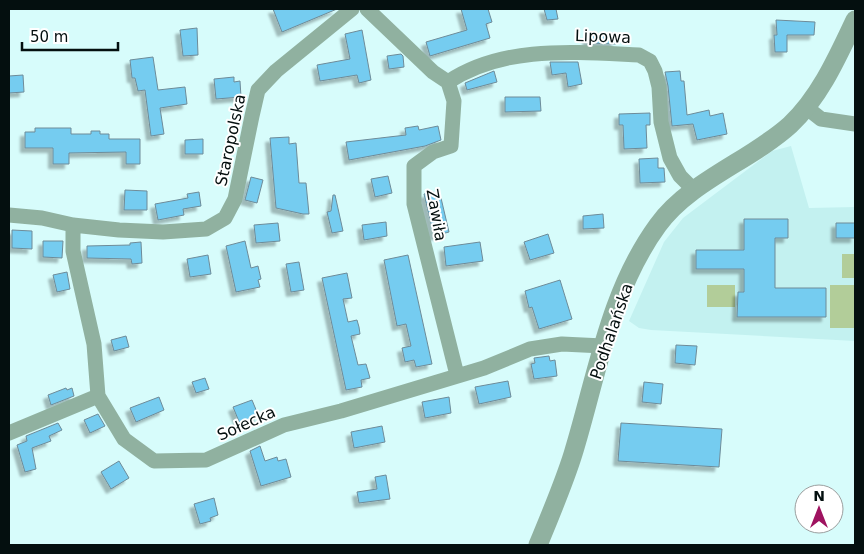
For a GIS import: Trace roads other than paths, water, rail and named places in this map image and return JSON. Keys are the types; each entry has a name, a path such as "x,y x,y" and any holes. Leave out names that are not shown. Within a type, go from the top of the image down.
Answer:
{"street":[{"name":"Staropolska","path":"9,215 119,230 163,232 206,230 225,218 235,199 258,90 276,71 352,9"},
{"path":"367,9 433,72 448,82"},
{"name":"Podhalańska","path":"538,545 572,458 618,297 642,251 665,217 694,190 780,133 807,108 822,84 855,20"},
{"name":"Lipowa","path":"448,82 456,76 494,60 534,54 559,52 639,55 650,61 655,71 659,87 661,122 670,158 680,176 694,190"},
{"name":"Zawiła","path":"448,82 454,102 451,146 433,152 414,166 414,204 457,375"},
{"path":"807,108 821,118 855,124"},
{"name":"Sołecka","path":"73,224 72,251 94,344 98,396 124,439 154,461 206,460 284,425 341,411 484,368 530,349 562,344 603,346"},
{"path":"9,433 98,396"}]}
